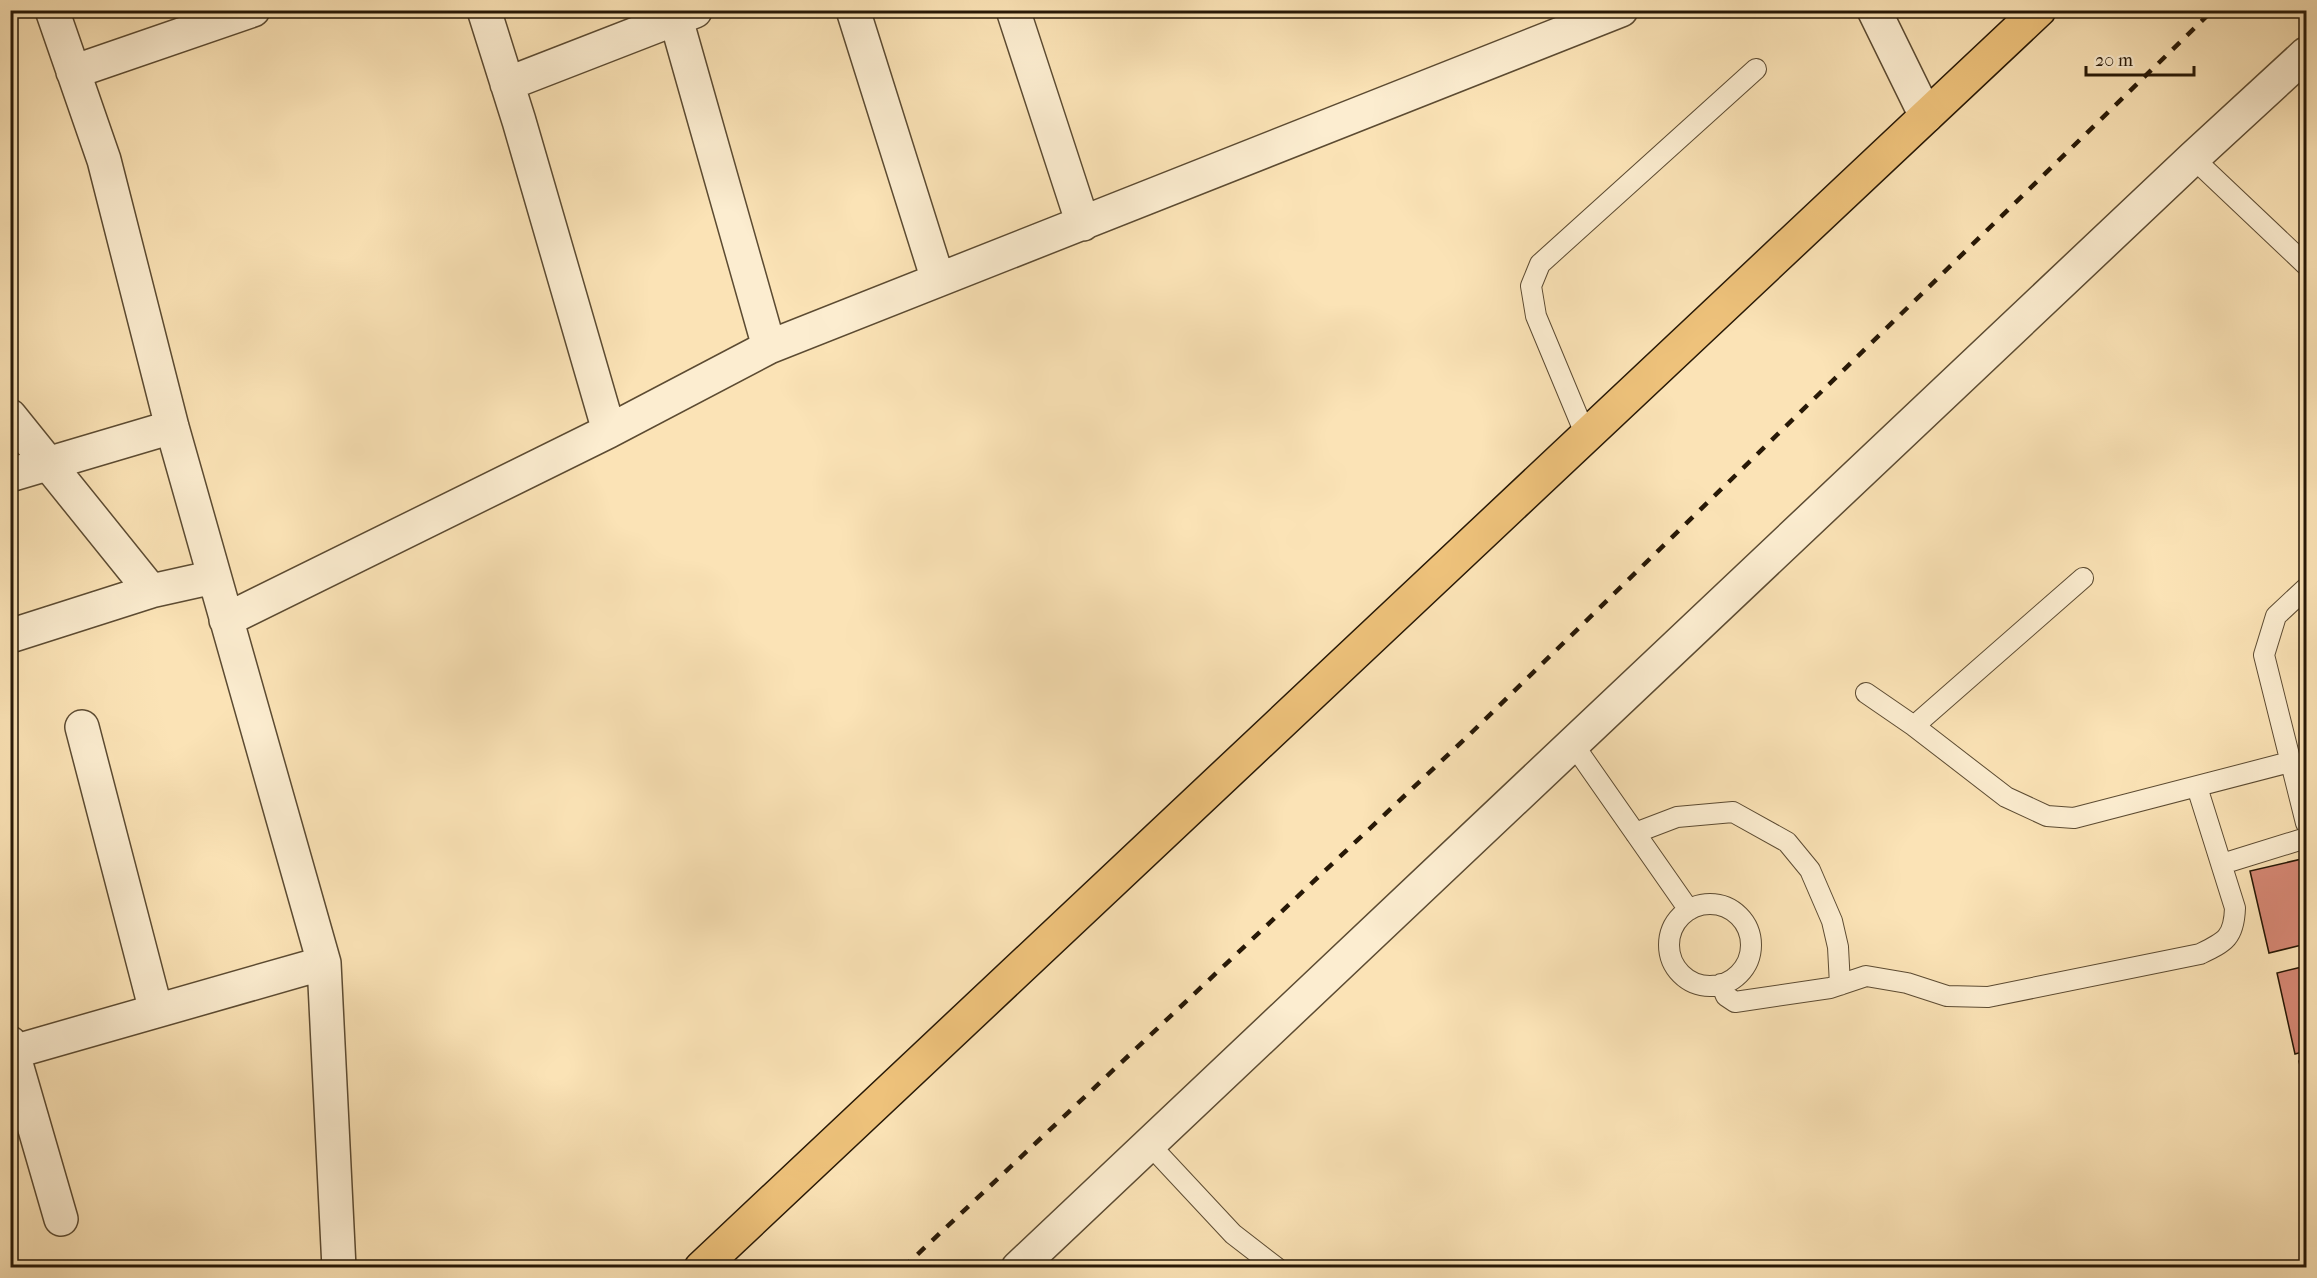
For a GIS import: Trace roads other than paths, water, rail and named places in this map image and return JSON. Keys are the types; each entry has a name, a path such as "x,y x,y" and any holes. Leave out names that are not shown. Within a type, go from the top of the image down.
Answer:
{"main road":[{"path":"701,1268 2039,10"}],"street":[{"path":"52,10 104,160 172,427 324,963 339,1268"},
{"path":"73,72 253,10"},
{"path":"484,10 609,431"},
{"path":"853,10 938,280"},
{"path":"1013,10 1083,224"},
{"path":"1874,10 1926,116"},
{"path":"226,620 609,431 769,347 1609,13"},
{"path":"507,84 686,15 769,347"},
{"path":"1018,1268 2193,158 2307,54"},
{"path":"10,416 151,591"},
{"path":"10,475 172,427"},
{"path":"10,636 151,591 214,577"},
{"path":"82,727 156,1011"},
{"path":"61,1218 12,1048 156,1011 324,963"}],"lane":[{"path":"1586,436 1536,316 1531,286 1540,264 1756,69"},
{"path":"2193,158 2298,247 2307,265"},
{"path":"1914,726 2083,578"},
{"path":"2307,588 2276,616 2264,655 2307,823"},
{"path":"1866,693 1914,726 2006,797 2047,816 2074,818 2290,762"},
{"path":"1573,744 1689,910"},
{"path":"1721,984 1726,996 1735,1002 1840,985 1866,976 1907,983 1947,996 1988,997 2200,954 2224,942 2235,927 2235,908 2197,787"},
{"path":"1635,833 1677,816 1733,812 1787,842 1810,870 1832,921 1838,947 1840,985"},
{"path":"2222,864 2307,838"},
{"path":"1710,904 1724,906 1746,923 1751,936 1752,950 1748,963 1739,974 1721,984 1702,986 1679,973 1673,962 1670,936 1676,924 1689,910 1710,904"},
{"path":"1149,1144 1233,1234 1277,1268"}],"railway":[{"path":"903,1268 1468,736 2213,10"}]}
